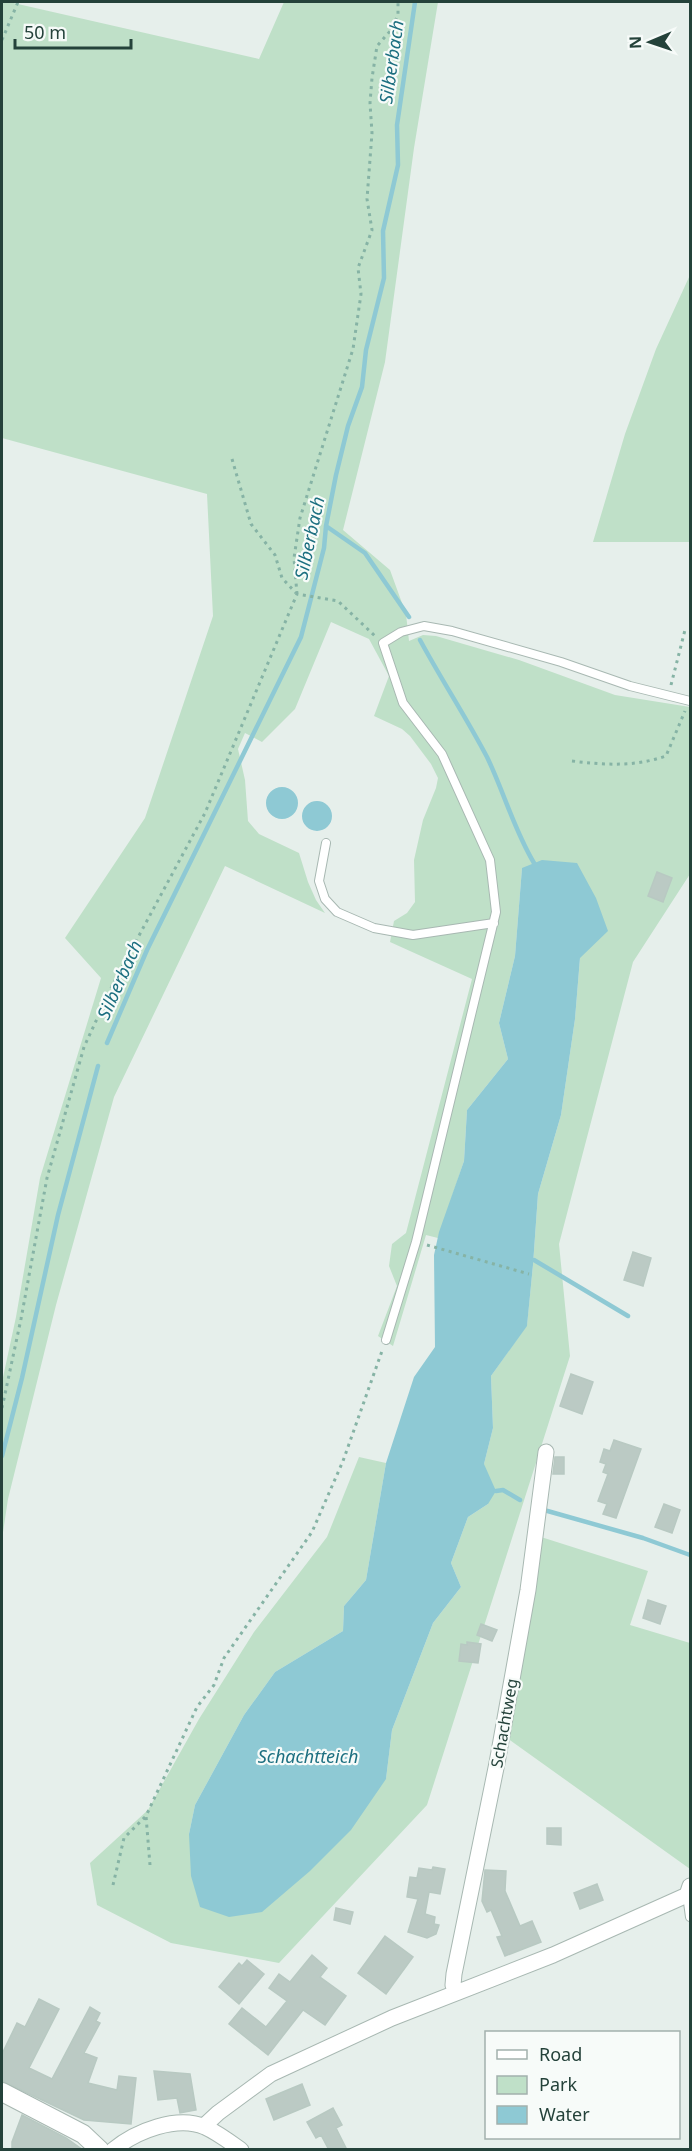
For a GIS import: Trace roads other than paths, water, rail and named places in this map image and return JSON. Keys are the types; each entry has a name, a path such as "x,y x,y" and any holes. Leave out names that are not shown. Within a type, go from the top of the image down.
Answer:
{"street":[{"name":"Schachtweg","path":"456,1992 453,1985 454,1974 520,1636 546,1452"},
{"path":"204,2127 218,2113 271,2074 392,2018 553,1954 689,1891"},
{"path":"2,2092 83,2134 100,2150"},
{"path":"113,2150 132,2136 152,2127 177,2123 204,2127 241,2150"}],"lane":[{"path":"386,1340 416,1242 496,912 490,860 442,754 403,703 383,643 402,632 424,626 452,631 561,662 630,686 690,701"},
{"path":"326,843 319,881 325,899 337,912 374,928 413,935 494,923"},
{"path":"392,1321 398,1331"},
{"path":"689,1891 690,1917"}],"water":[{"path":"282,787 293,792 298,803 293,814 282,819 271,814 266,803 271,792"},
{"path":"317,801 328,805 332,816 328,827 317,831 306,827 302,816 306,805"},
{"name":"Schachtteich","path":"542,860 577,863 596,898 608,931 580,958 575,1019 561,1115 538,1194 527,1326 491,1376 493,1428 484,1464 496,1491 488,1504 468,1517 451,1563 461,1587 433,1623 392,1730 386,1779 351,1830 310,1871 262,1912 229,1917 200,1907 191,1876 189,1834 195,1805 244,1715 275,1672 343,1631 344,1606 366,1580 386,1463 414,1377 435,1347 434,1255 439,1232 464,1161 467,1110 508,1059 499,1023 515,956 522,868"}],"waterway":[{"name":"Silberbach","path":"107,1043 147,950 301,637 324,548 336,475 348,426 362,387 366,350 384,278 383,231 398,165 397,125 415,2"},
{"path":"326,526 365,553 409,617"},
{"path":"420,640 487,757 534,863"},
{"name":"Silberbach","path":"2,1456 22,1378 58,1215 98,1066"},
{"path":"534,1260 628,1316"},
{"path":"496,1491 503,1490 520,1500"},
{"path":"544,1510 643,1538 690,1555"}]}
